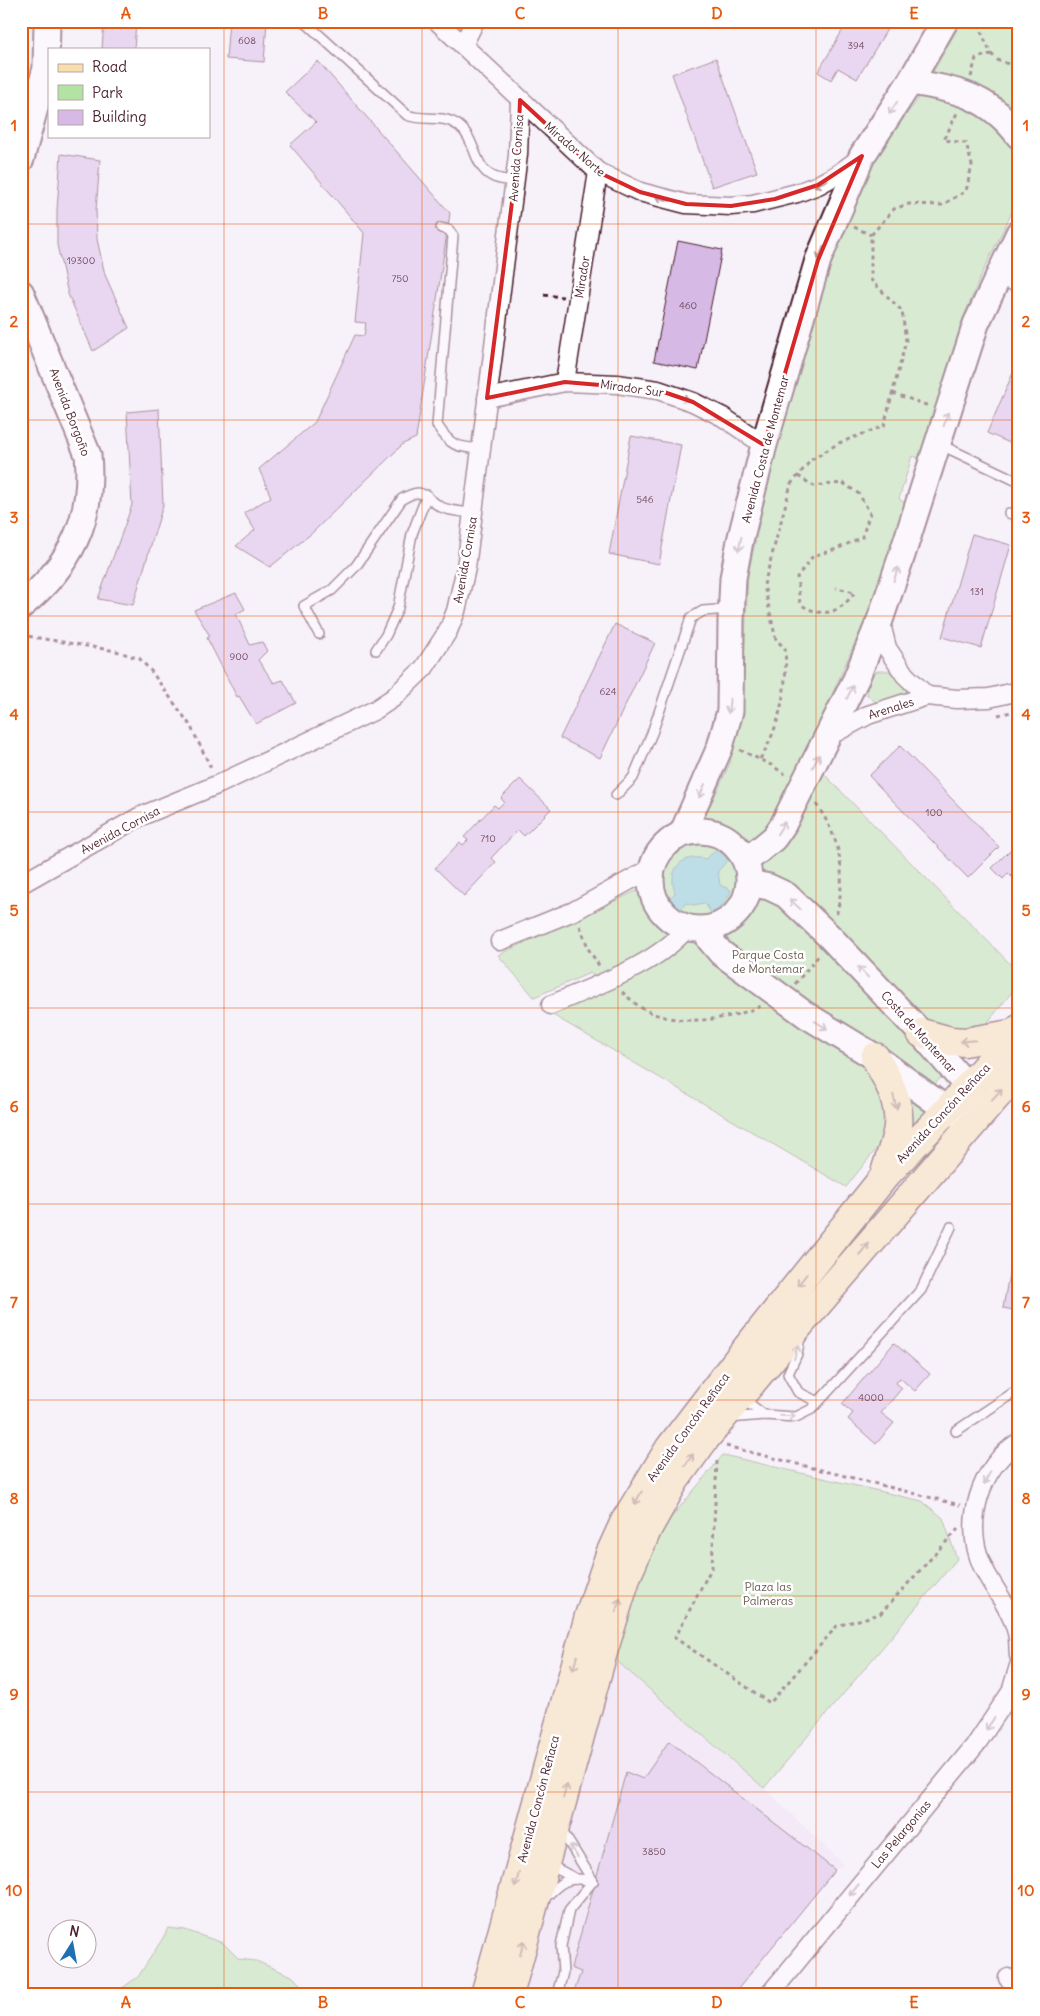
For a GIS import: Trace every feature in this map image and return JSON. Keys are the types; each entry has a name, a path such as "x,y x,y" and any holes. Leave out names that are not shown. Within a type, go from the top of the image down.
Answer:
{"main road":[{"path":"921,1032 951,1041 965,1042 1017,1031"},
{"name":"Avenida Concón Reñaca","path":"509,1995 530,1915 540,1855 557,1821 603,1652 627,1574 648,1528 671,1488 714,1434 736,1381 884,1177 1017,1031"},
{"path":"875,1057 890,1086 897,1109 898,1127 884,1177"},
{"name":"Avenida Concón Reñaca","path":"485,1995 577,1656 610,1554 642,1491 669,1449 736,1381 802,1322 1019,1070"}],"street":[{"path":"21,159 46,68 47,21"},
{"name":"Avenida Cornisa","path":"21,884 139,817 244,772 375,710 393,698 424,668 448,631 462,589 482,449 518,155 520,100 494,73 437,21"},
{"path":"463,46 475,21"},
{"name":"Avenida Costa de Montemar","path":"682,834 720,747 730,710 731,610 733,578 740,541 764,445 818,260 862,156 910,82 945,21"},
{"path":"910,82 966,93 996,111 1019,136"},
{"name":"Mirador Norte","path":"520,100 598,172 618,183 663,199 686,204 731,206 768,201 797,193 838,174 862,156"},
{"name":"Mirador","path":"566,382 598,172"},
{"path":"748,872 783,826 856,679 880,620 976,324 1019,233"},
{"name":"Avenida Borgoño","path":"21,293 88,455 89,471 84,518 70,551 50,580 21,606"},
{"name":"Mirador Sur","path":"487,398 566,382 617,384 658,390 693,402 723,417 764,445"},
{"name":"Arenales","path":"880,620 887,648 905,676 927,696"},
{"name":"Arenales","path":"829,736 868,715 927,696 989,698 1019,691"},
{"path":"550,1005 608,980 665,950 678,939 696,929 725,922 741,909 747,896 748,872 738,848 726,838 712,832 697,831 682,834 669,842 658,854 652,868 651,883 654,898 662,911 673,922 696,929 710,940 721,953 806,1015 875,1057 947,1110 975,1119"},
{"path":"500,941 574,911 652,868"},
{"name":"Costa de Montemar","path":"748,872 769,887 786,895 830,937 921,1032 968,1087 975,1119"},
{"path":"1019,1442 995,1464 986,1478 976,1508 975,1537 982,1565 1012,1616 1018,1635 1019,1656"},
{"name":"Las Pelargonias","path":"769,1995 977,1743 1012,1692 1019,1666"}],"lane":[{"path":"304,21 407,115 413,117 438,117 452,121 468,136 478,160 487,173 494,177 515,181"},
{"path":"441,228 449,230 453,236 437,425 446,440 460,447 482,449"},
{"path":"997,278 1019,289"},
{"path":"938,444 1019,482"},
{"path":"318,634 304,606 332,590 356,566 402,499 413,493 427,495 442,508 473,513"},
{"path":"376,650 386,635 398,608 412,534 427,495"},
{"path":"1010,513 1019,517"},
{"path":"616,795 633,778 652,733 691,618 703,611 731,610"},
{"path":"714,1434 764,1415 796,1417 812,1409 921,1290 951,1227"},
{"path":"802,1322 797,1354 788,1374 798,1392 818,1402"},
{"path":"736,1381 764,1415"},
{"path":"956,1431 1019,1389"},
{"path":"543,1782 540,1855 576,1878"},
{"path":"557,1821 593,1881"},
{"path":"530,1915 558,1884 579,1877 593,1881"},
{"path":"557,1995 563,1972 561,1946 569,1910 593,1881"}],"path":[{"path":"979,21 979,27 991,54 999,61 1019,67"},
{"path":"760,759 767,748 779,717 786,666 785,648 776,640 764,585 791,484 811,460 839,443 884,426 906,341 902,311 871,280 871,235 894,209 909,204 942,205 966,192 972,165 966,143 944,140 966,93 976,58 991,54"},
{"path":"893,393 948,414"},
{"path":"798,476 814,486 843,483 859,494 870,514 862,537 837,549 813,556 797,577 800,604 812,611 834,612 846,605 855,592 836,588"},
{"path":"21,635 116,651 140,659 151,671 190,726 208,760"},
{"path":"574,911 589,950 608,980 641,1008 676,1018 694,1020 732,1017 750,1011 781,996 808,970 830,937 841,891 839,856 829,822 804,786 760,759 740,751 720,747"},
{"path":"714,1434 976,1508 880,1614 837,1626 770,1703 675,1638 712,1567 714,1434"}],"highlighted area":[{"path":"520,100 598,172 640,192 686,204 731,206 775,199 818,185 862,156 818,260 764,445 693,402 658,390 565,382 487,398 518,155"}],"shaded area":[{"path":"611,1656 764,1788 843,1864 835,1870 733,1995 522,1995"}],"green space":[{"name":"Parque Costa de Montemar","path":"962,21 1019,21 1019,198 982,273 962,321 923,459 912,456 899,499 908,505 877,593 806,753 829,779 1019,973 1019,983 984,1027 919,1043 944,1074 934,1085 883,1050 884,1139 846,1187 551,1014 604,986 590,973 534,997 498,955 643,888 668,850 689,840 711,804 730,763 742,705 748,575 772,465 829,263 865,168 916,102"},
{"path":"877,671 889,671 909,694 878,704 867,695 868,680"},
{"path":"900,1083 931,1106 904,1136"},
{"name":"Plaza las Palmeras","path":"723,1455 922,1501 943,1518 957,1559 764,1788 611,1656 661,1530"},
{"path":"168,1928 185,1930 223,1943 239,1959 256,1961 292,1976 311,1995 112,1995 138,1977"}],"water":[{"path":"716,850 721,852 728,860 718,871 720,885 731,890 726,901 711,913 705,903 693,905 686,903 678,913 665,903 675,893 673,877 675,870 690,858 706,859"}],"building":[{"path":"104,21 136,21 134,48 102,48"},
{"path":"229,21 267,21 264,62 226,59"},
{"path":"848,21 892,21 857,79 838,68 831,80 818,72"},
{"path":"716,58 757,172 712,187 672,74"},
{"path":"318,61 450,213 416,438 403,444 312,533 270,567 236,546 255,530 244,513 271,497 259,469 315,422 355,335 364,336 366,323 355,322 364,233 290,145 316,122 285,92"},
{"path":"61,154 100,160 96,210 97,239 105,275 129,328 93,351 68,294 57,245 57,210"},
{"path":"678,241 722,250 698,370 654,361"},
{"path":"1019,359 1019,447 987,433"},
{"path":"159,409 163,505 133,605 98,599 132,505 127,412"},
{"path":"631,436 681,445 659,564 609,554"},
{"path":"972,534 1011,545 981,648 942,637"},
{"path":"236,593 245,609 236,614 250,645 262,642 267,651 258,660 274,683 283,680 296,703 256,724 239,696 237,697 207,638 210,636 194,610"},
{"path":"615,624 655,643 600,758 560,738"},
{"path":"900,746 999,847 968,878 869,776"},
{"path":"520,779 551,809 524,836 518,830 491,858 496,862 464,896 435,868 460,842 463,845 468,840 464,837 494,805 498,808 504,802 501,798"},
{"path":"1019,841 1019,884 1008,873 1003,879 992,868"},
{"path":"1012,1257 1019,1258 1019,1311 1003,1308"},
{"path":"894,1343 930,1374 915,1391 900,1378 896,1383 902,1388 881,1413 894,1423 876,1444 848,1419 853,1413 842,1404"},
{"path":"669,1741 835,1870 733,1995 573,1995 581,1972 571,1968 626,1772 643,1779"}]}
